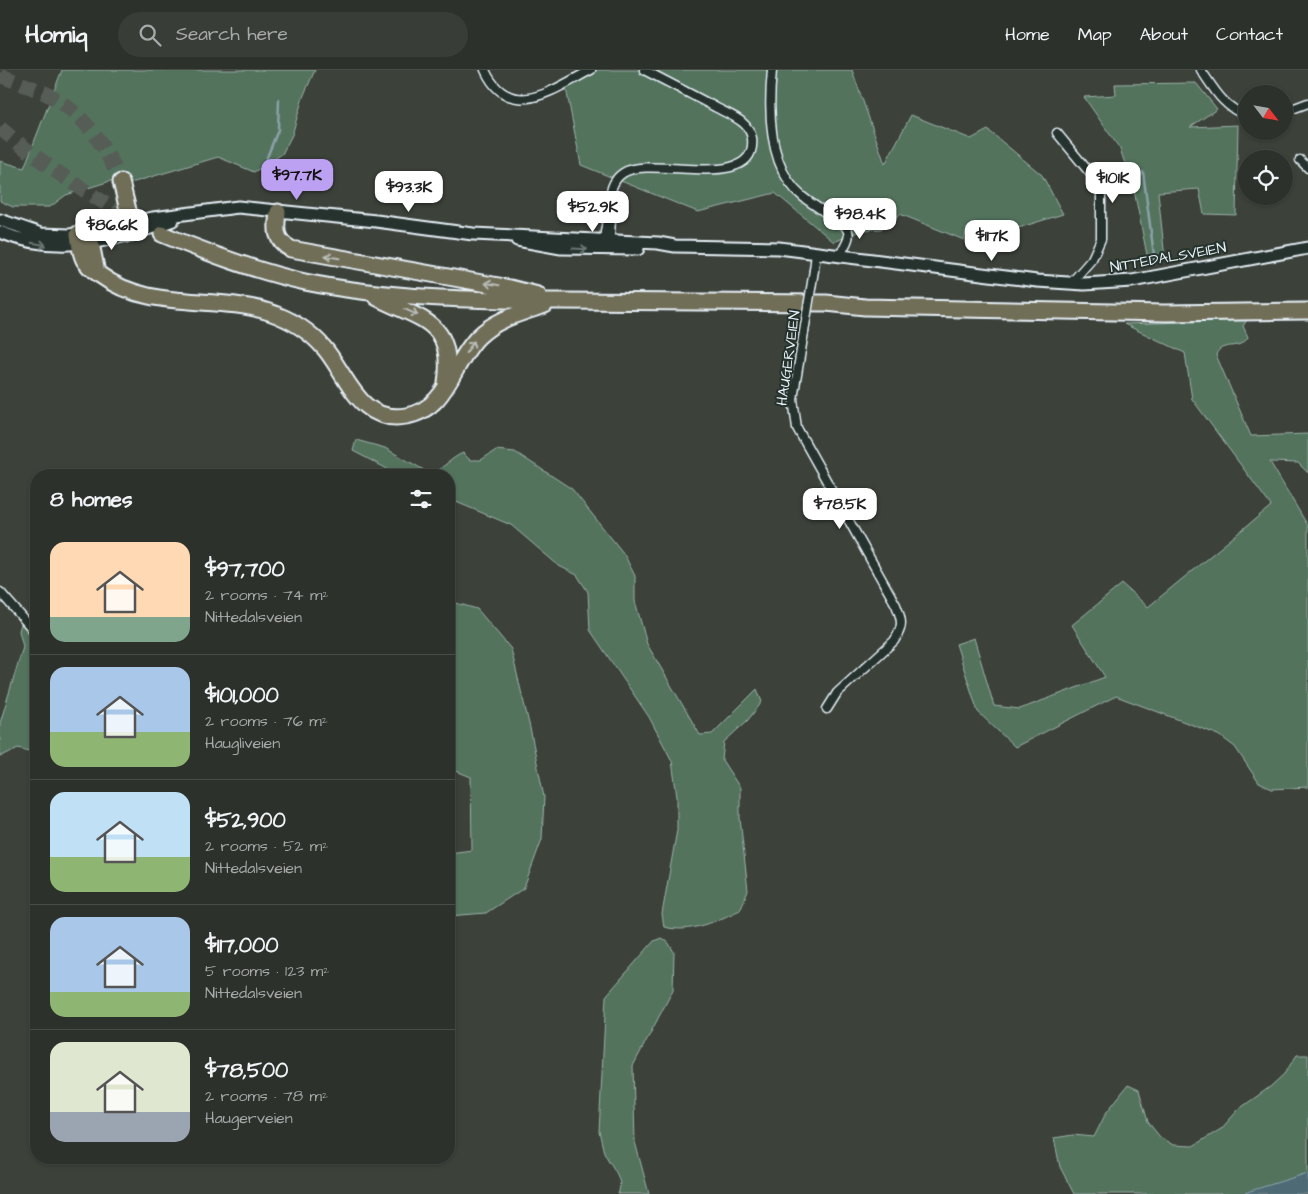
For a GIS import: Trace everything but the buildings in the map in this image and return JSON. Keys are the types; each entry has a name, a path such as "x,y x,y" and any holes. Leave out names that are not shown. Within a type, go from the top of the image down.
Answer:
{"highway":[{"path":"121,182 129,228"},
{"path":"278,212 277,236 282,243 291,249 510,288 556,301"},
{"path":"162,234 269,273 367,292 436,298 826,304 865,307 1103,312 1308,312"},
{"path":"83,240 97,273 118,285 148,296 253,307 290,320 325,349 360,401 381,414 400,417 418,413 433,404 445,389 467,350 484,332 505,318 556,301"},
{"path":"367,292 415,314 436,331 444,342 448,360 445,389"},
{"path":"826,304 865,300 1165,305 1308,304"}],"main road":[{"name":"NITTEDALSVEIEN","path":"0,232 38,244 83,240 186,215 228,208 503,236 607,243 658,243 675,246 769,247 1071,284 1132,281 1308,248"},
{"name":"NITTEDALSVEIEN","path":"0,220 41,234 83,240"}],"street":[{"path":"485,70 500,91 519,99 528,99 549,92 591,70"},
{"path":"607,243 611,221 608,216 613,184 627,170 647,167 726,169 740,165 750,154 752,138 741,122 644,70"},
{"path":"772,70 774,141 778,160 790,182 802,197 846,226 849,231 849,238 840,256"},
{"path":"1201,70 1224,103 1233,111 1238,112"},
{"path":"1293,109 1308,103"},
{"path":"1057,132 1102,190 1101,239 1092,259 1074,278 1071,284"},
{"path":"1300,160 1308,168"},
{"name":"HAUGERVEIEN","path":"816,253 793,399 797,428 896,605 903,622 902,630 894,641 838,693 827,709"},
{"path":"0,592 30,626"}],"green space":[{"path":"62,70 315,70 303,97 292,135 282,154 254,172 218,157 131,183 123,177 66,195 50,207 13,207 0,201 0,161 24,168"},
{"path":"592,70 852,70 885,164 911,115 971,139 988,130 1042,175 1063,214 1015,229 1005,247 985,227 967,228 964,240 900,214 881,229 862,230 834,242 775,193 698,212 581,165 565,83"},
{"path":"1196,83 1217,109 1190,127 1238,125 1236,215 1204,214 1199,189 1158,192 1165,259 1148,260 1134,190 1120,149 1084,97 1116,95 1115,84"},
{"path":"1247,320 1243,326 1248,337 1245,341 1222,348 1216,355 1251,436 1308,434 1308,473 1298,463 1270,462 1308,526 1308,787 1272,789 1259,783 1235,747 1219,735 1116,696 1015,747 978,712 956,644 974,638 994,706 1020,709 1105,677 1072,625 1122,584 1148,607 1271,506 1192,399 1185,353 1124,324"},
{"path":"356,440 385,448 422,469 388,469 353,451"},
{"path":"496,450 515,452 572,489 624,554 635,576 635,601 647,644 700,735 712,734 757,689 762,702 748,720 724,742 722,760 740,788 740,818 748,891 740,910 713,922 693,928 674,929 664,927 662,914 677,830 677,797 672,761 649,717 590,630 588,592 577,575 559,566 511,525 455,502 455,469 438,469 463,453 470,460 481,460"},
{"path":"455,603 477,609 511,649 544,797 542,839 524,888 486,913 455,916 455,852 472,850 471,777 455,770"},
{"path":"21,624 30,634 30,751 18,748 0,757 0,723 23,647 19,631"},
{"path":"661,938 668,942 674,952 673,990 633,1066 635,1142 649,1194 618,1194 620,1183 604,1152 599,1132 606,996 654,941"},
{"path":"1297,1055 1308,1055 1308,1173 1243,1194 1074,1194 1060,1167 1054,1138 1073,1135 1094,1137 1106,1113 1128,1085 1139,1090 1148,1122 1160,1137 1173,1145 1193,1146 1221,1129 1239,1109 1270,1087 1284,1074"}],"water":[{"path":"1308,1173 1308,1194 1243,1194 1250,1191"}],"waterway":[{"path":"261,172 278,130 279,99"},
{"path":"1143,172 1155,263"}],"tunnel":[{"path":"0,75 47,94 72,111 92,131 108,155 121,182"},
{"path":"0,128 67,179 139,222"}]}
